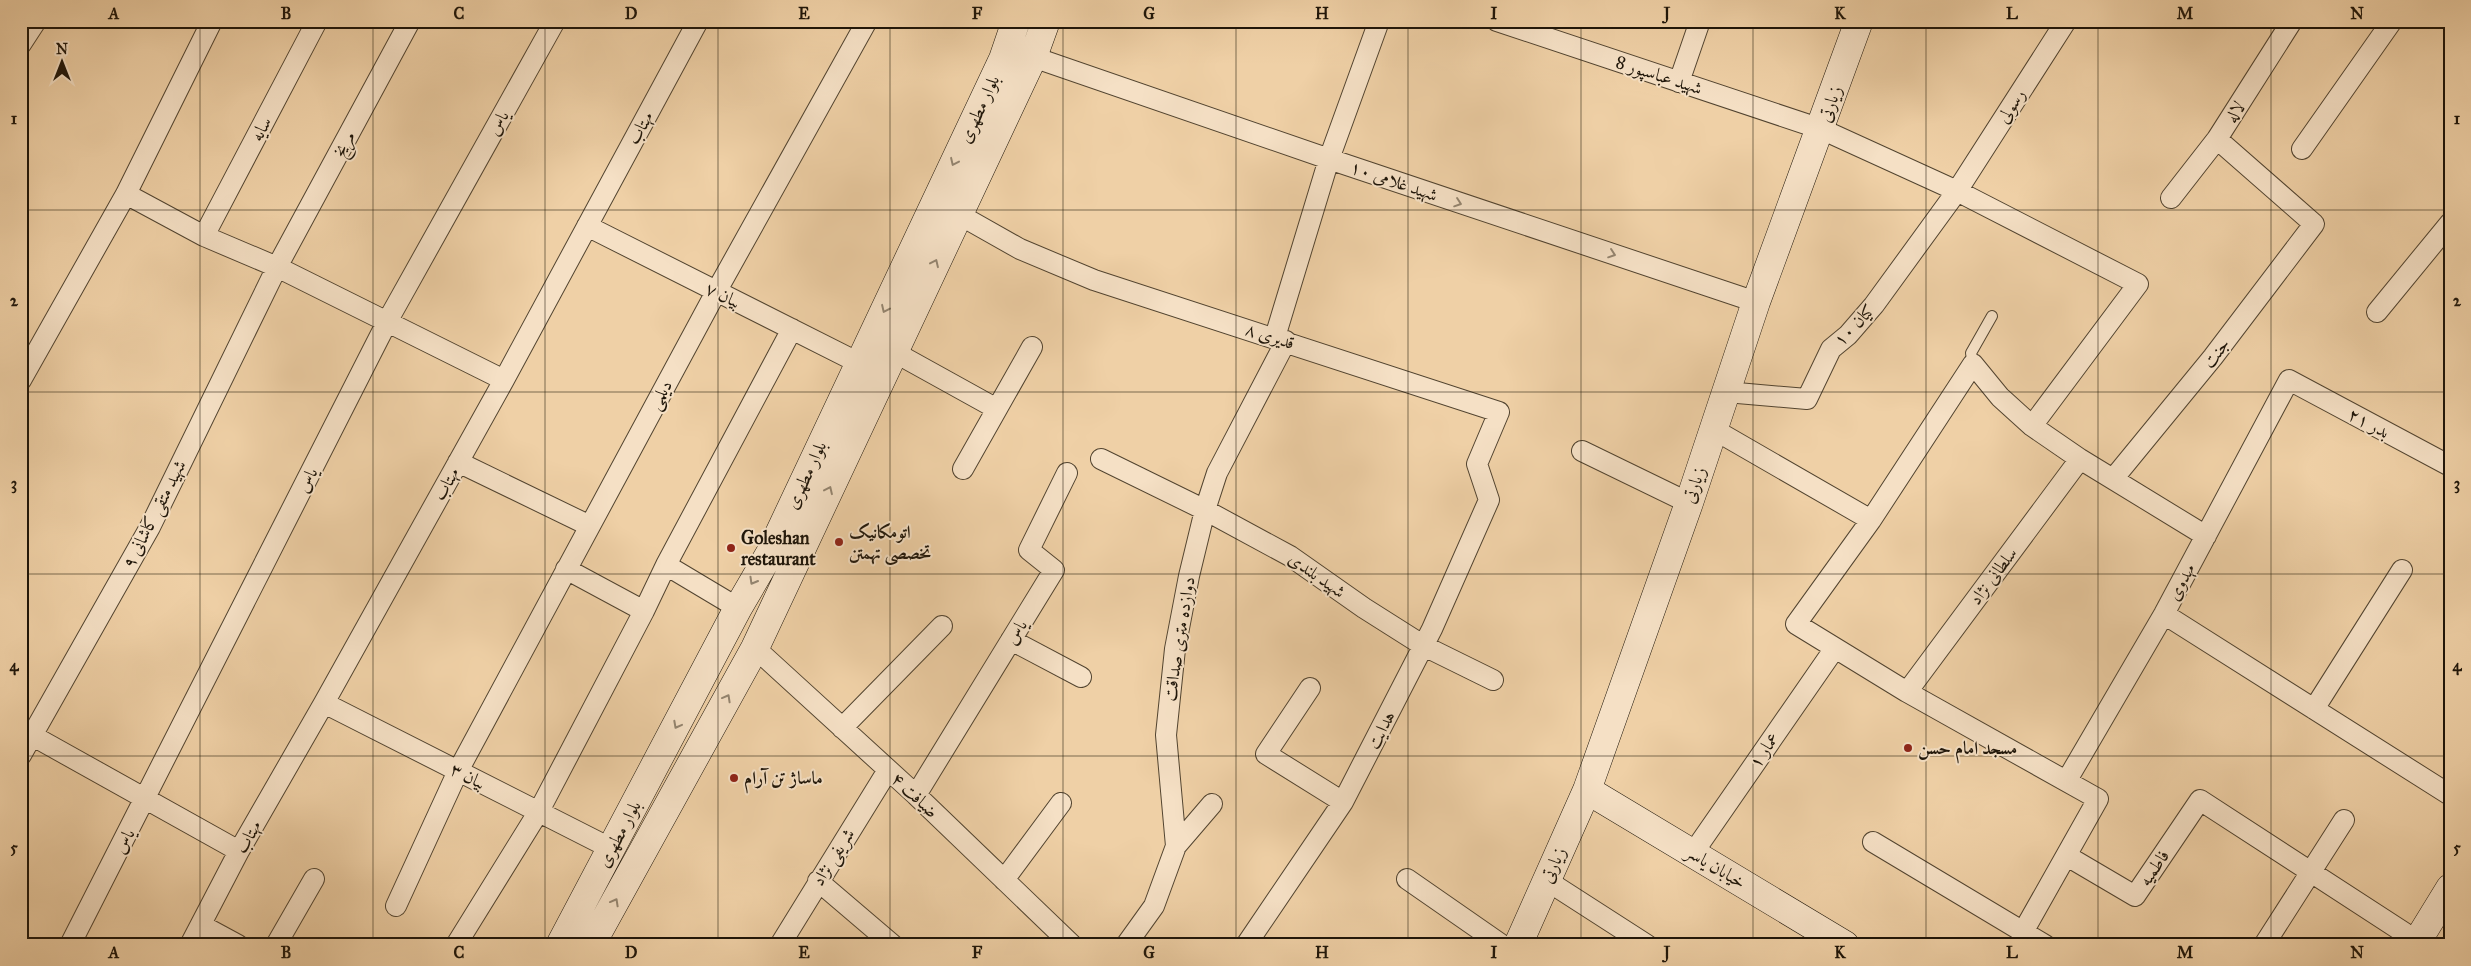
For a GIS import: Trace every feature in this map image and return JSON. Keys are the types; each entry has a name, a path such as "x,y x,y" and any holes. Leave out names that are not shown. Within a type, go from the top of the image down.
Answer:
{"main road":[{"name":"بلوار مطهری","path":"560,945 738,608 770,553 1003,59 1016,21"},
{"name":"بلوار مطهری","path":"591,945 755,648 1033,57 1046,21"},
{"name":"زیارتی","path":"1518,945 1587,790 1689,502 1756,302 1859,21"},
{"path":"786,519 811,529"},
{"name":"خیابان یاسر","path":"1587,790 1693,852 1844,945"},
{"path":"2416,943 2450,888"}],"street":[{"path":"21,44 36,21"},
{"path":"21,380 126,194 212,21"},
{"name":"سایه","path":"204,236 317,21"},
{"name":"مریخ","path":"277,267 410,21"},
{"name":"یاس","path":"70,945 146,799 388,320 555,21"},
{"name":"مهتاب","path":"190,945 239,851 324,703 504,380 698,21"},
{"name":"دیلمی","path":"396,906 458,771 716,292 866,21"},
{"name":"دوازده متری صداقت","path":"1126,945 1154,906 1176,846 1166,735 1175,649 1189,576 1205,510 1217,473 1280,339 1329,160 1379,21"},
{"name":"شهید عباسپور 8","path":"1497,21 1821,129 1957,191 2138,284 2032,426"},
{"path":"1680,82 1700,21"},
{"name":"رسولی","path":"1957,191 2066,21"},
{"name":"لاله","path":"2171,198 2218,139 2292,21"},
{"path":"2302,149 2392,21"},
{"name":"شهید غلامی ۱۰","path":"1033,57 1329,160 1756,302"},
{"name":"جنت","path":"2113,479 2213,357 2314,224 2218,139"},
{"name":"کیان ۱۰","path":"1726,392 1807,399 1831,349 1848,335 1874,306 1957,191"},
{"path":"126,194 204,236 277,267 388,320 504,380"},
{"name":"قدیری ۸","path":"958,214 1020,249 1094,280 1280,339 1499,412 1477,464 1489,500"},
{"path":"2377,312 2450,223"},
{"name":"بیان ۷","path":"587,226 859,362"},
{"name":"شهید متقی کاشانی ۹","path":"21,755 150,527 277,267"},
{"path":"456,945 539,811 644,611 666,565 792,329"},
{"path":"964,469 1032,347"},
{"path":"894,352 997,409"},
{"path":"2024,932 2098,799 1907,692 1796,624 1871,520 1973,364 2000,397 2032,426 2080,459 2206,536"},
{"name":"بدر ۲۱","path":"2289,380 2450,466"},
{"name":"مهدوی","path":"2067,780 2164,614 2289,380"},
{"path":"1713,429 1871,520"},
{"path":"1582,451 1689,502"},
{"name":"شهید بلندی","path":"1101,459 1205,510 1290,556 1364,608 1424,646 1493,680"},
{"name":"سلطانی نژاد","path":"1907,692 2080,459"},
{"path":"458,462 590,526"},
{"name":"یاس","path":"916,796 1054,570 1029,550 1067,473"},
{"name":"هدایت","path":"1246,945 1344,802 1424,646 1489,500"},
{"path":"666,565 738,608"},
{"path":"566,569 644,611"},
{"path":"2314,709 2402,570"},
{"path":"2164,614 2450,795"},
{"path":"842,728 942,626"},
{"path":"1011,640 1081,677"},
{"name":"ضیافت ۴","path":"755,648 916,796 1072,945"},
{"name":"عمار ۱","path":"1693,852 1835,648"},
{"path":"1310,688 1266,754 1344,802"},
{"name":"بیان ۳","path":"324,703 612,848"},
{"path":"33,736 239,851"},
{"name":"شریفی نژاد","path":"780,945 888,770"},
{"name":"فاطمیه","path":"2067,856 2135,896 2200,800 2311,872"},
{"path":"1004,880 1061,804"},
{"path":"1176,846 1212,804"},
{"path":"2264,945 2344,820"},
{"path":"1873,842 2045,945"},
{"path":"2311,872 2416,943"},
{"path":"276,945 314,879"},
{"path":"1407,879 1502,945"},
{"path":"1546,880 1647,945"},
{"path":"818,881 893,945"},
{"path":"201,924 238,945"}],"lane":[{"path":"1973,364 1971,353 1992,316"}],"place":[{"name":"اتومکانیک تخصصی تهمتن","path":"839,542"},
{"name":"Goleshan restaurant","path":"731,548"},
{"name":"مسجد امام حسن","path":"1908,748"},
{"name":"ماساژ تن آرام","path":"734,778"}]}
